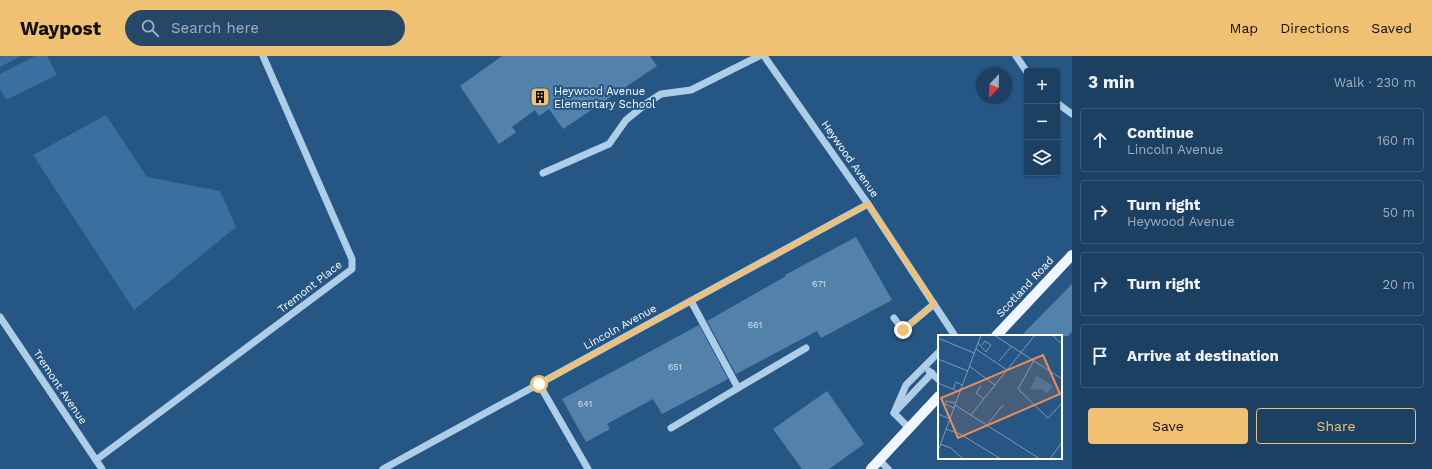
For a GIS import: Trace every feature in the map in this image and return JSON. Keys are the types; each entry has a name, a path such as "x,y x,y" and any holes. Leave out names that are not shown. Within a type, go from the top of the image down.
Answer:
{"main road":[{"name":"Scotland Road","path":"997,335 1072,255"},
{"path":"871,469 938,397"}],"street":[{"name":"Tremont Place","path":"96,460 352,269 352,259 263,56"},
{"path":"543,173 609,144 626,120 647,102 661,94 691,90 759,56"},
{"name":"Heywood Avenue","path":"764,56 868,204 954,335"},
{"path":"1016,56 1024,68"},
{"path":"1058,104 1072,114"},
{"name":"Lincoln Avenue","path":"383,469 868,204"},
{"path":"691,301 738,388"},
{"path":"894,318 903,330 934,304"},
{"name":"Tremont Avenue","path":"0,317 102,469"},
{"path":"671,428 806,348"},
{"path":"894,413 906,384 938,353"},
{"path":"925,366 938,379"},
{"path":"894,413 932,374"},
{"path":"539,384 588,469"},
{"path":"894,413 910,428"},
{"path":"879,460 888,469"}],"shaded area":[{"path":"0,56 21,56 0,67"},
{"path":"35,56 47,56 57,75 6,100 0,89 0,74"},
{"path":"106,115 147,177 220,191 236,227 134,310 33,155"}],"building":[{"name":"Heywood Avenue Elementary School","path":"502,56 650,56 657,66 563,129 549,109 539,116 535,110 512,127 516,132 499,144 460,86"},
{"path":"856,237 892,300 821,338 817,331 736,374 707,321 786,276 785,275"},
{"path":"1072,284 1072,332 1068,336 1022,335"},
{"path":"699,325 728,379 662,414 653,399 607,424 610,429 586,442 562,399"},
{"path":"827,391 864,444 829,469 802,469 773,429"}],"place":[{"name":"Heywood Avenue Elementary School","path":"540,97"}],"route":[{"path":"539,384 868,204 934,304 903,330"}]}
